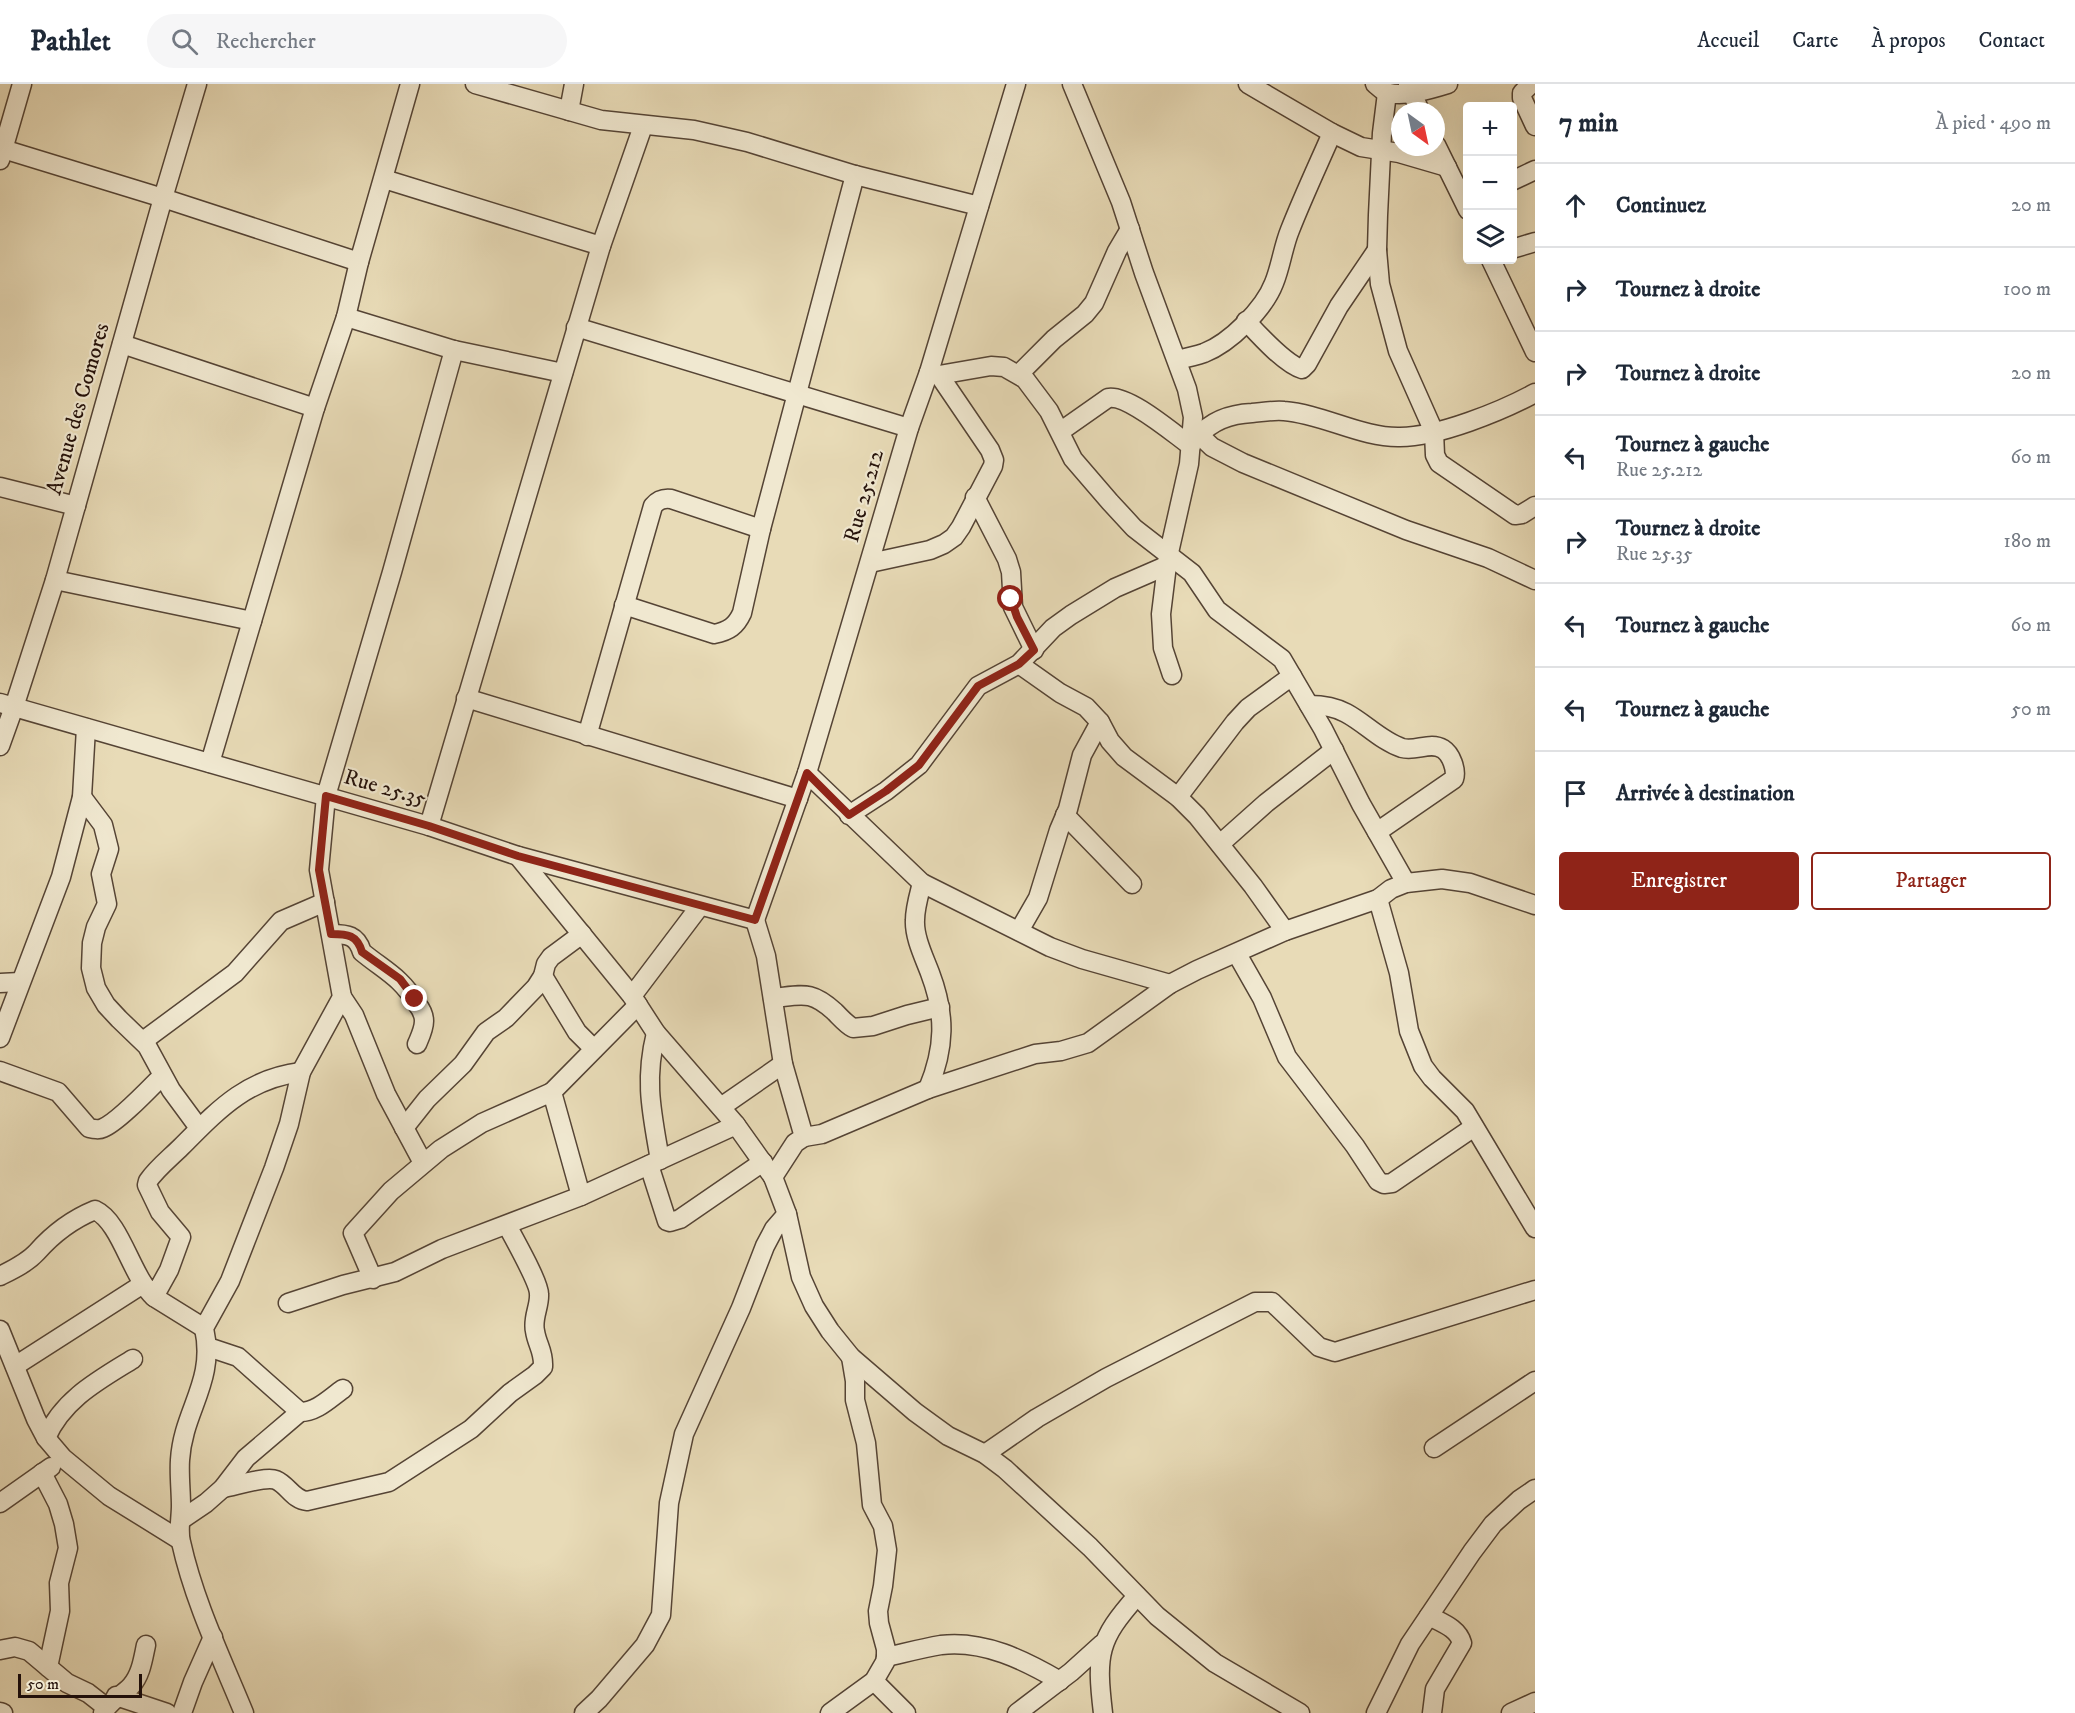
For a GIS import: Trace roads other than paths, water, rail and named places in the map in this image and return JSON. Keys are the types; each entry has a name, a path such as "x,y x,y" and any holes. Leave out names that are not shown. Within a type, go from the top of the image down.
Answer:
{"street":[{"path":"22,84 1,154 163,198 359,262"},
{"name":"Avenue des Comores","path":"0,746 7,705 55,580 197,84"},
{"path":"210,763 315,408 346,316 359,262 410,84"},
{"path":"475,84 601,120 694,130 747,142 855,175 979,206"},
{"path":"569,111 574,84"},
{"name":"Rue 25.212","path":"755,920 807,773 909,428 934,373 979,206 1016,84"},
{"path":"1072,84 1121,202 1144,273 1177,360 1193,417 1194,437 1168,561 1161,614 1163,648 1172,675"},
{"path":"1248,84 1332,133 1361,147 1399,153 1447,166"},
{"path":"1448,84 1381,88 1377,250 1380,284 1398,351 1434,432 1436,455 1441,465 1515,515 1522,514 1535,506"},
{"path":"1531,84 1522,93 1522,98 1535,126"},
{"path":"1410,88 1416,102"},
{"path":"429,826 576,327 601,246 643,126"},
{"path":"1177,360 1212,349 1235,332 1260,308 1269,295 1285,244 1332,133"},
{"path":"1442,156 1463,197"},
{"path":"1517,179 1535,170"},
{"path":"624,605 714,634 728,630 738,622 855,175"},
{"path":"384,179 601,246"},
{"path":"1019,374 1054,339 1085,314 1094,303 1117,251 1130,229"},
{"path":"1517,247 1535,242"},
{"path":"1246,321 1292,364 1299,369 1303,368 1339,306 1377,250"},
{"path":"1493,264 1535,352"},
{"path":"346,316 454,350 563,373"},
{"path":"576,327 909,428"},
{"path":"122,344 315,408"},
{"path":"423,1163 386,1094 354,1015 342,997 319,870 326,796 392,573 454,350"},
{"path":"870,563 930,550 954,537 994,460 990,450 934,373 991,366 1005,367 1019,374 1037,393 1061,431 1073,459 1134,528 1168,561 1180,563 1192,573 1217,610 1282,659 1406,883"},
{"path":"1194,437 1228,416 1239,413 1285,411 1390,437 1403,437 1434,432 1487,414 1535,393"},
{"path":"1061,431 1108,398 1114,397 1243,463 1406,530 1488,558 1535,580"},
{"path":"0,487 76,507"},
{"path":"975,497 1007,559 1011,572 1013,607 1034,650"},
{"path":"587,736 650,513 657,501 665,498 671,499 761,529"},
{"path":"849,815 886,791 919,765 978,686 1019,664 1053,628 1066,619 1115,588 1168,561"},
{"path":"55,580 252,621"},
{"path":"1019,664 1060,693 1086,707 1100,722 1110,741 1124,757 1178,797 1221,844 1285,931"},
{"path":"1178,797 1248,708 1292,676"},
{"path":"466,698 798,799"},
{"name":"Rue 25.35","path":"7,705 429,826 518,856 755,920"},
{"path":"1309,705 1328,706 1346,713 1401,748 1417,750 1435,746 1446,751 1455,773 1454,779 1377,832"},
{"path":"1019,931 1041,890 1082,755 1100,722"},
{"path":"0,1038 62,877 82,797 86,728"},
{"path":"1221,844 1266,802 1334,750"},
{"path":"807,773 922,883 1050,946 1082,959 1170,984"},
{"path":"82,797 103,825 109,849 101,874 107,904 96,927 92,944 92,968 96,988 106,1005 143,1041 155,1057 162,1076 199,1128"},
{"path":"1065,815 1132,884"},
{"path":"518,856 635,1001 656,1033 722,1107 768,1170 786,1214 801,1277 813,1306 851,1357 923,1418 948,1436 985,1454 1054,1512 1157,1616 1215,1664 1300,1713"},
{"path":"656,1033 649,1067 649,1090 655,1163 667,1221 670,1222 680,1219 768,1170 804,1137 822,1134 928,1089 1035,1054 1061,1051 1082,1045 1170,984 1285,931 1378,899 1391,889 1406,883 1442,879 1470,883 1535,905"},
{"path":"922,883 915,920 921,951 935,987 943,1031 940,1055 928,1089"},
{"path":"1378,899 1399,973 1409,1031 1423,1066 1465,1111 1535,1228"},
{"path":"143,1041 235,973 281,921 325,902"},
{"path":"373,1279 353,1233 355,1229 391,1191 441,1149 474,1127 552,1092 594,1049 635,1001 700,906"},
{"path":"755,920 766,956 783,1064 804,1137"},
{"path":"331,934 346,934 355,937 362,952 400,979 408,989 423,1012 423,1029 417,1044"},
{"path":"404,1128 427,1099 463,1064 486,1032 506,1018 536,987 551,957 582,934"},
{"path":"1237,954 1262,998 1287,1057 1355,1146 1378,1181 1392,1184 1474,1127"},
{"path":"543,976 577,1032 594,1049"},
{"path":"0,983 20,982"},
{"path":"773,998 812,996 819,999 853,1028 873,1026 940,1007"},
{"path":"243,1713 196,1594 180,1540 180,1459 186,1429 203,1383 208,1347 204,1328 230,1281 274,1168 289,1124 301,1072 342,997"},
{"path":"722,1107 783,1064"},
{"path":"0,1071 58,1092 89,1128 95,1129 102,1128 114,1120 162,1076"},
{"path":"15,1366 148,1291 169,1270 181,1237 160,1212 147,1185 156,1171 211,1115 236,1096 279,1075 301,1072"},
{"path":"552,1092 581,1196"},
{"path":"288,1303 343,1285 395,1272 442,1249 581,1196 736,1125"},
{"path":"0,1276 29,1259 70,1224 95,1210 103,1215 119,1239 148,1291 204,1328"},
{"path":"584,1713 599,1699 645,1645 661,1615 669,1503 684,1434 741,1308 765,1246 774,1229 786,1214"},
{"path":"223,1488 273,1479 298,1498 307,1501 389,1482 471,1430 510,1393 536,1375 543,1367 544,1359 534,1321 540,1294 507,1225"},
{"path":"985,1454 1037,1418 1106,1378 1256,1302 1272,1302 1319,1347 1335,1352 1535,1290"},
{"path":"0,1330 46,1438 63,1458 109,1496 180,1540"},
{"path":"208,1347 238,1357 300,1412"},
{"path":"830,1713 874,1681 886,1657 878,1611 887,1550 883,1526 872,1505 866,1443 855,1400 851,1357"},
{"path":"46,1438 61,1413 78,1395 133,1359"},
{"path":"1434,1448 1535,1382"},
{"path":"181,1520 223,1488 246,1458 300,1412 309,1412 343,1389"},
{"path":"0,1503 63,1458"},
{"path":"42,1473 58,1504 68,1548 59,1583 60,1611 48,1667"},
{"path":"1376,1713 1410,1644 1472,1552 1493,1524 1535,1489"},
{"path":"1017,1713 1060,1681 1102,1644 1116,1620 1137,1596"},
{"path":"1429,1616 1455,1631 1462,1643 1436,1689 1432,1713"},
{"path":"182,1713 213,1637"},
{"path":"1102,1644 1099,1668 1103,1713"},
{"path":"108,1706 130,1687 138,1674 146,1645"},
{"path":"886,1657 942,1645 979,1647 1013,1656 1060,1681"},
{"path":"0,1650 15,1647 29,1651 67,1683 108,1706 167,1713"},
{"path":"874,1681 906,1713"},
{"path":"1511,1713 1535,1702"}]}
